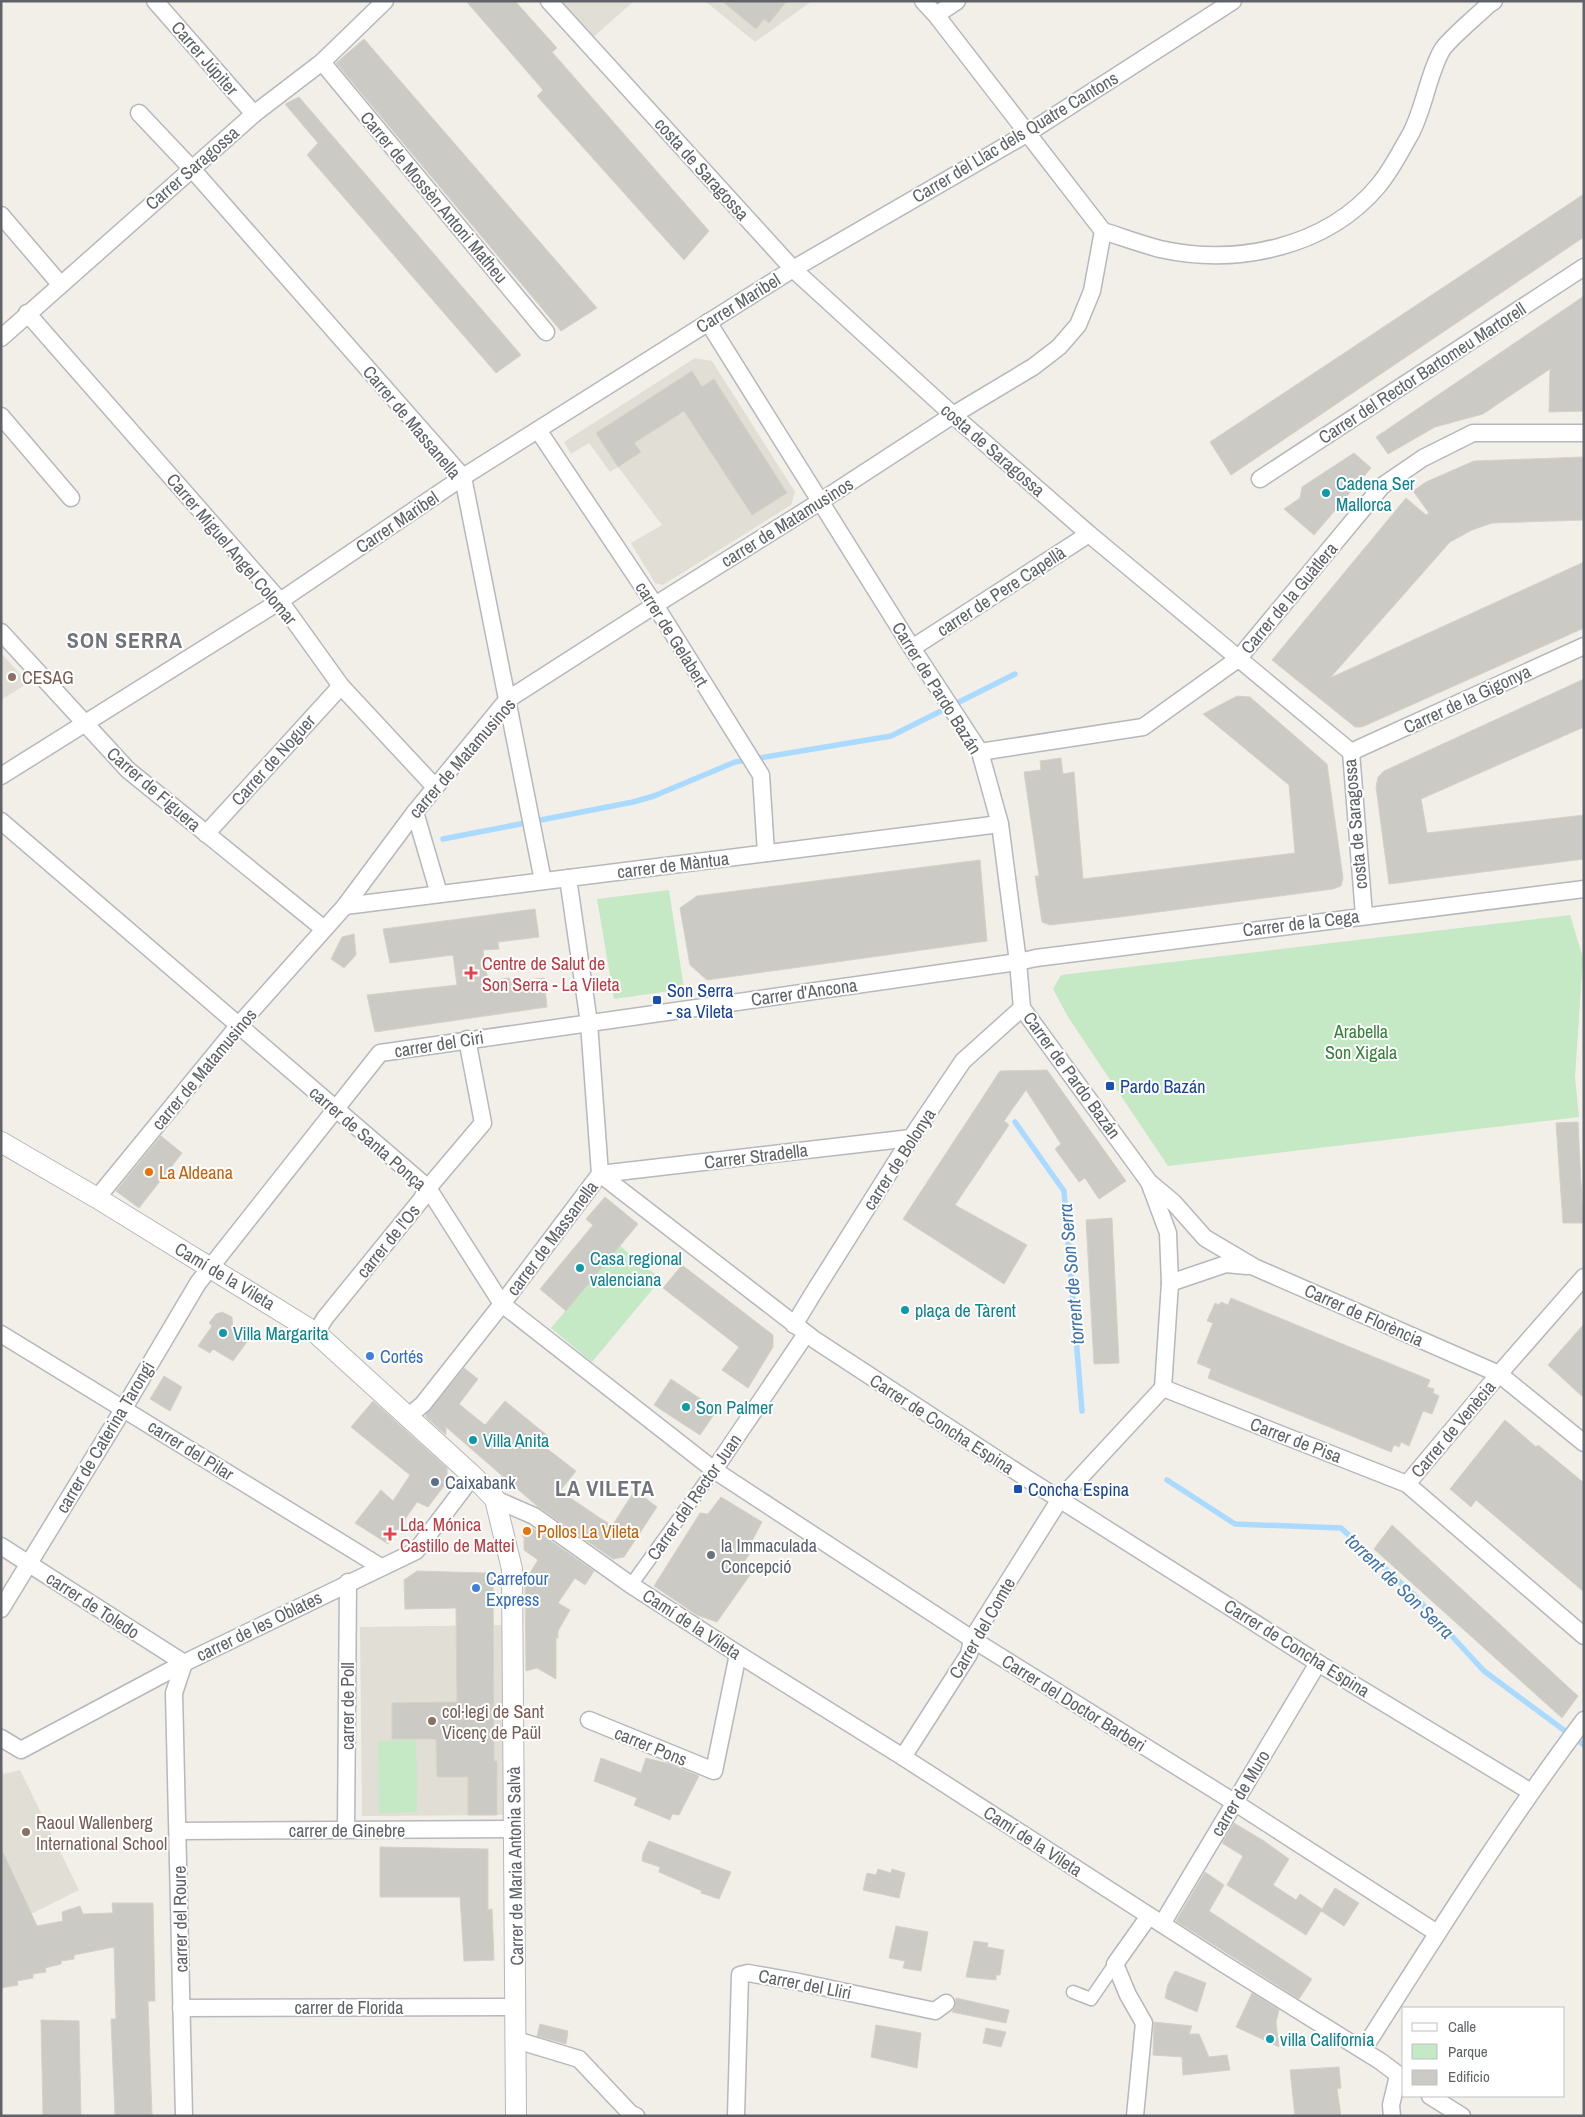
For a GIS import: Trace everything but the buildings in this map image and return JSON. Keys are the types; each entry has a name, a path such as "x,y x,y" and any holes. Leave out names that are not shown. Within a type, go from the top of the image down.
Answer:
{"street":[{"name":"Carrer Júpiter","path":"155,1 254,114"},
{"name":"Carrer Saragossa","path":"1,338 254,114 322,62 385,1"},
{"name":"costa de Saragossa","path":"549,1 793,268 953,415 1089,534 1351,752 1364,915"},
{"path":"924,1 1028,132 1102,231 1161,249 1218,256 1264,251 1305,239 1332,226 1356,208 1378,186 1412,132 1443,50 1494,1"},
{"path":"936,15 958,1"},
{"name":"Carrer del Llac dels Quatre Cantons","path":"793,268 1028,132 1233,1"},
{"name":"Carrer de Mossèn Antoni Matheu","path":"322,62 546,332"},
{"name":"Carrer de Massanella","path":"139,112 192,169 463,477 543,881"},
{"path":"1,215 60,284"},
{"name":"carrer de Matamusinos","path":"97,1198 238,1026 345,906 415,812 506,700 655,604 822,501 953,415 1033,367 1059,347 1078,325 1092,291 1102,231"},
{"name":"Carrer Maribel","path":"1,776 280,601 463,477 793,268"},
{"name":"Carrer del Rector Bartomeu Martorell","path":"1260,480 1584,268"},
{"name":"Carrer Miguel Angel Colomar","path":"27,313 280,601 341,686 435,787"},
{"name":"Carrer de Pardo Bazán","path":"708,322 822,501 912,648 980,752 1000,824 1022,1008 1149,1182"},
{"path":"1,416 71,498"},
{"name":"carrer de Gelabert","path":"538,430 655,604 761,774 766,853"},
{"name":"Carrer de la Guàtlera","path":"980,752 1143,727 1238,659 1382,486 1423,458 1473,434 1584,434"},
{"name":"carrer de Pere Capellà","path":"912,648 1089,534"},
{"name":"Carrer de Figuera","path":"1,632 128,770 324,929"},
{"name":"Carrer de la Gigonya","path":"1351,752 1584,646"},
{"name":"Carrer de Noguer","path":"206,834 341,686"},
{"path":"415,812 439,894"},
{"name":"carrer de Santa Ponça","path":"1,820 428,1188 502,1304 714,1470"},
{"name":"carrer de Màntua","path":"345,906 1000,824"},
{"name":"carrer de Massanella","path":"409,1416 423,1404 502,1304 600,1174 589,1023 568,878"},
{"name":"Carrer de la Cega","path":"1018,962 1036,958 1364,915 1584,889"},
{"name":"Carrer d'Ancona","path":"589,1023 1018,962"},
{"name":"carrer de Bolonya","path":"800,1330 814,1292 911,1138 963,1061 1022,1008"},
{"name":"carrer del Ciri","path":"210,1267 380,1053 589,1023"},
{"name":"carrer de l'Os","path":"316,1333 421,1200 428,1188 483,1123 467,1040"},
{"name":"Carrer Stradella","path":"600,1174 911,1138"},
{"name":"Camí de la Vileta","path":"1,1142 97,1198 316,1333 409,1416 495,1499 534,1516 631,1585 903,1757 1155,1920 1363,2050 1401,2077"},
{"name":"Carrer de Concha Espina","path":"600,1174 800,1330 1060,1499 1318,1662 1531,1792"},
{"path":"1149,1182 1168,1233 1170,1283 1163,1388"},
{"name":"Carrer de Florència","path":"1149,1182 1174,1203 1205,1238 1254,1267 1498,1374 1584,1443"},
{"path":"1170,1283 1226,1264 1254,1267"},
{"name":"carrer de Caterina Tarongi","path":"1,1608 124,1408 198,1283 210,1267"},
{"name":"Carrer de Venècia","path":"1407,1484 1498,1374 1584,1277"},
{"name":"Carrer del Rector Juan","path":"631,1585 714,1470 800,1330"},
{"name":"carrer del Pilar","path":"1,1334 381,1566"},
{"name":"Carrer de Pisa","path":"1163,1388 1407,1484 1584,1636"},
{"name":"Carrer del Comte","path":"903,1757 969,1654 972,1639 1060,1499 1163,1388"},
{"name":"Carrer del Doctor Barberi","path":"714,1470 972,1639 1234,1802 1437,1933"},
{"name":"carrer de les Oblates","path":"1,1738 21,1750 184,1663 381,1566 416,1551 473,1476"},
{"name":"Carrer de Maria Antonia Salvà","path":"495,1499 512,1569 516,2116"},
{"name":"carrer de Toledo","path":"1,1546 184,1663"},
{"name":"carrer de Poll","path":"346,1830 348,1582"},
{"name":"carrer Pons","path":"589,1720 714,1771 738,1654"},
{"name":"carrer de Muro","path":"1115,1964 1155,1920 1234,1802 1318,1662"},
{"name":"carrer del Roure","path":"184,1663 174,1693 179,1831 184,2116"},
{"path":"1363,2050 1437,1933 1531,1792 1584,1720"},
{"name":"carrer de Ginebre","path":"179,1831 515,1829"},
{"path":"1073,1992 1091,1999 1115,1964 1144,2023 1135,2116"},
{"name":"Carrer del Lliri","path":"736,2116 740,1975 748,1973 800,1982 935,2011 946,2003"},
{"name":"carrer de Florida","path":"182,2008 516,2007"},
{"path":"516,2040 579,2059 631,2114 636,2116"},
{"path":"1392,2116 1391,2106 1401,2077"},
{"path":"1432,2097 1462,2116"}],"shaded area":[{"path":"561,1 634,1 591,39"},
{"path":"705,1 812,1 755,42"},
{"path":"695,358 712,361 795,492 791,505 663,585 655,583 631,543 662,525 618,467 610,472 589,443 571,454 564,442"},
{"name":"CESAG","path":"1,653 28,683 1,700"},
{"name":"col·legi de Sant Vicenç de Paül","path":"502,1625 503,1815 362,1816 360,1627"},
{"name":"Raoul Wallenberg International School","path":"1,1769 4,1774 20,1770 79,1890 1,1929"}],"green space":[{"path":"669,890 684,989 614,999 597,899"},
{"name":"Arabella Son Xigala","path":"1570,915 1583,958 1575,1077 1579,1117 1168,1166 1068,1017 1053,989 1061,975"},
{"path":"620,1246 661,1279 592,1362 551,1328"},
{"path":"416,1740 417,1812 379,1813 378,1741"}],"waterway":[{"path":"443,839 633,802 654,796 735,762 891,736 1015,674"},
{"name":"torrent de Son Serra","path":"1015,1122 1064,1191 1082,1411"},
{"name":"torrent de Son Serra","path":"1167,1480 1235,1524 1341,1528 1414,1595 1484,1671 1584,1745"}],"place":[{"name":"Cadena Ser Mallorca","path":"1326,493"},
{"name":"CESAG","path":"12,677"},
{"name":"Centre de Salut de Son Serra - La Vileta","path":"471,973"},
{"name":"Son Serra - sa Vileta","path":"657,1000"},
{"name":"Pardo Bazán","path":"1110,1086"},
{"name":"La Aldeana","path":"149,1172"},
{"name":"Casa regional valenciana","path":"580,1268"},
{"name":"plaça de Tàrent","path":"905,1310"},
{"name":"Villa Margarita","path":"223,1333"},
{"name":"Cortés","path":"370,1356"},
{"name":"Son Palmer","path":"686,1407"},
{"name":"Villa Anita","path":"473,1440"},
{"name":"Caixabank","path":"435,1482"},
{"name":"Concha Espina","path":"1018,1489"},
{"name":"Pollos La Vileta","path":"527,1531"},
{"name":"Lda. Mónica Castillo de Mattei","path":"390,1534"},
{"name":"la Immaculada Concepció","path":"711,1555"},
{"name":"Carrefour Express","path":"476,1588"},
{"name":"col·legi de Sant Vicenç de Paül","path":"432,1721"},
{"name":"Raoul Wallenberg International School","path":"26,1832"},
{"name":"villa California","path":"1270,2039"}],"district":[{"name":"SON SERRA","path":"125,640"},
{"name":"LA VILETA","path":"605,1488"}]}
